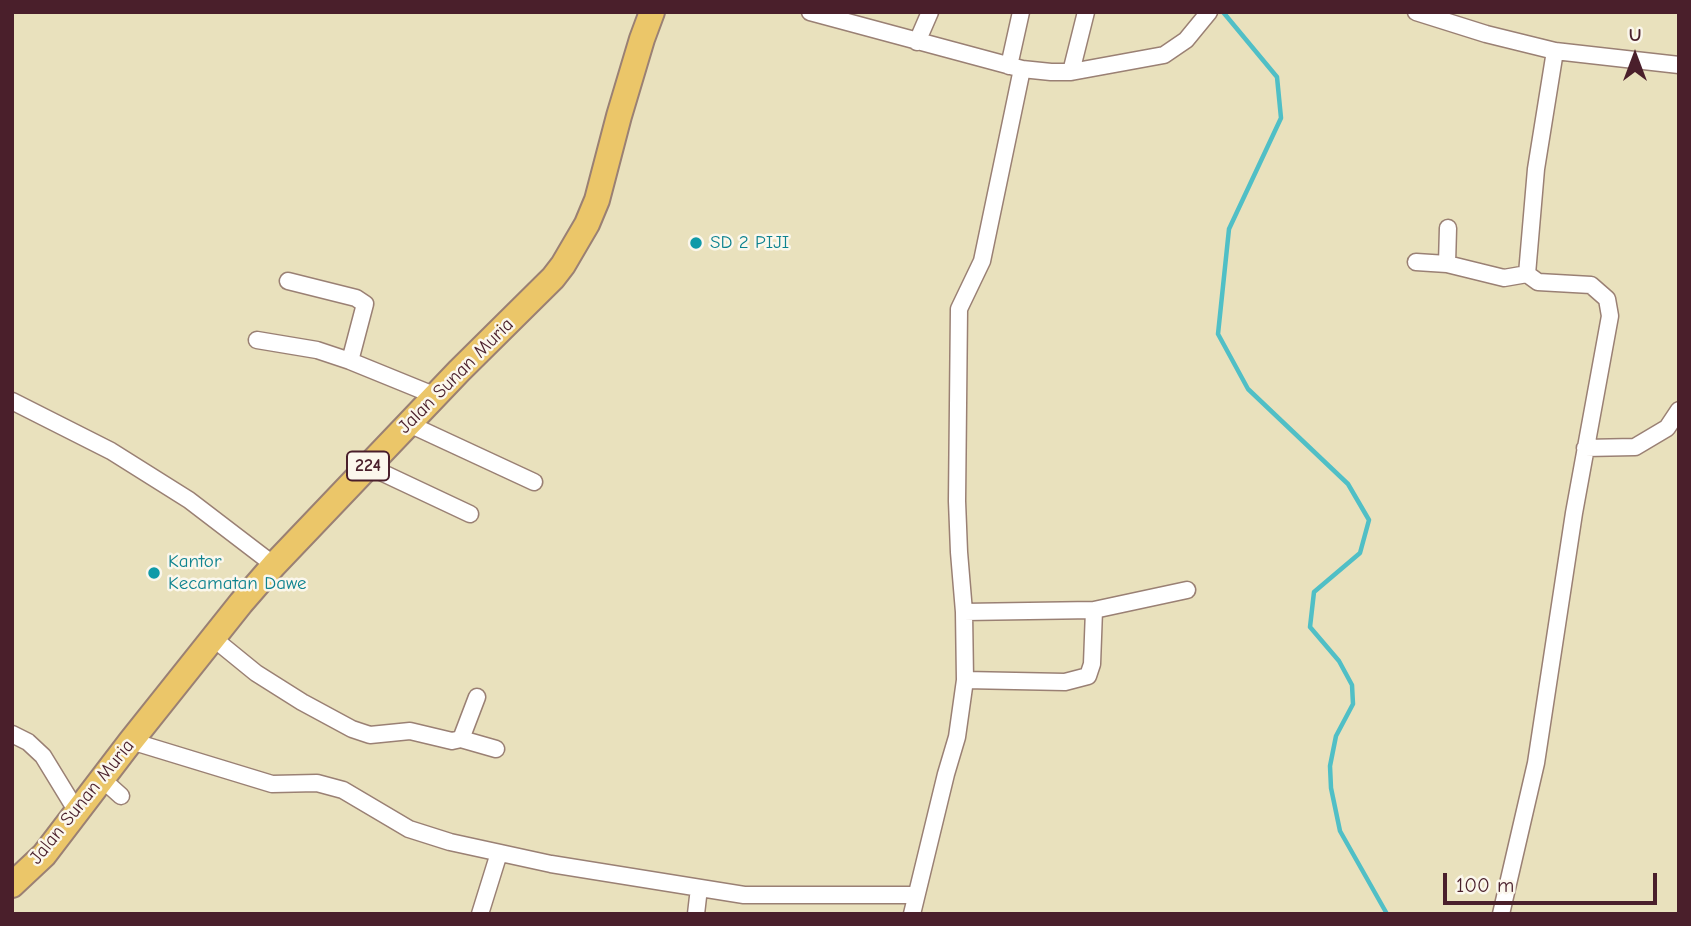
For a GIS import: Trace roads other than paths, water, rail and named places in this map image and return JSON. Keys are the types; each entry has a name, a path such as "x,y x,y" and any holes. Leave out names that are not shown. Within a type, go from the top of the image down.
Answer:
{"main road":[{"name":"Jalan Sunan Muria","path":"12,884 44,855 101,778 274,565 553,278 573,249 597,200 619,116 652,12"}],"street":[{"path":"810,12 1015,68 1071,72 1164,55 1186,40 1205,17"},
{"path":"917,42 930,12"},
{"path":"912,914 957,737 965,680 957,501 958,317 960,303 982,261 1015,68 1021,12"},
{"path":"1071,72 1086,12"},
{"path":"1416,12 1465,19 1486,34 1555,51 1679,65"},
{"path":"1527,274 1536,169 1555,51"},
{"path":"1447,264 1448,228"},
{"path":"1416,262 1447,264 1504,278 1527,274 1538,282 1591,285 1602,293 1610,307 1536,763 1501,914"},
{"path":"288,281 356,298 365,304 350,361"},
{"path":"257,340 317,350 436,396"},
{"path":"12,401 111,451 189,500 274,565"},
{"path":"1586,448 1635,447 1667,428 1679,410"},
{"path":"409,424 534,482"},
{"path":"368,466 470,514"},
{"path":"964,612 1094,610 1187,590"},
{"path":"965,680 1065,682 1088,676 1093,664 1094,610"},
{"path":"214,638 256,673 352,729 370,735 410,731 452,741 461,739 496,749"},
{"path":"461,739 477,697"},
{"path":"12,734 28,742 43,756 76,810"},
{"path":"131,741 272,784 317,783 343,790 409,829 450,842 551,864 744,895 916,895"},
{"path":"101,778 121,796"},
{"path":"480,914 499,853"},
{"path":"696,914 699,888"}],"waterway":[{"path":"1223,12 1277,77 1281,118 1229,229 1218,334 1248,389 1348,484 1369,520 1360,553 1314,592 1310,627 1339,661 1352,685 1353,704 1336,736 1330,766 1331,788 1340,831 1387,914"}],"place":[{"name":"SD 2 PIJI","path":"696,243"},
{"name":"Kantor Kecamatan Dawe","path":"154,573"}]}
